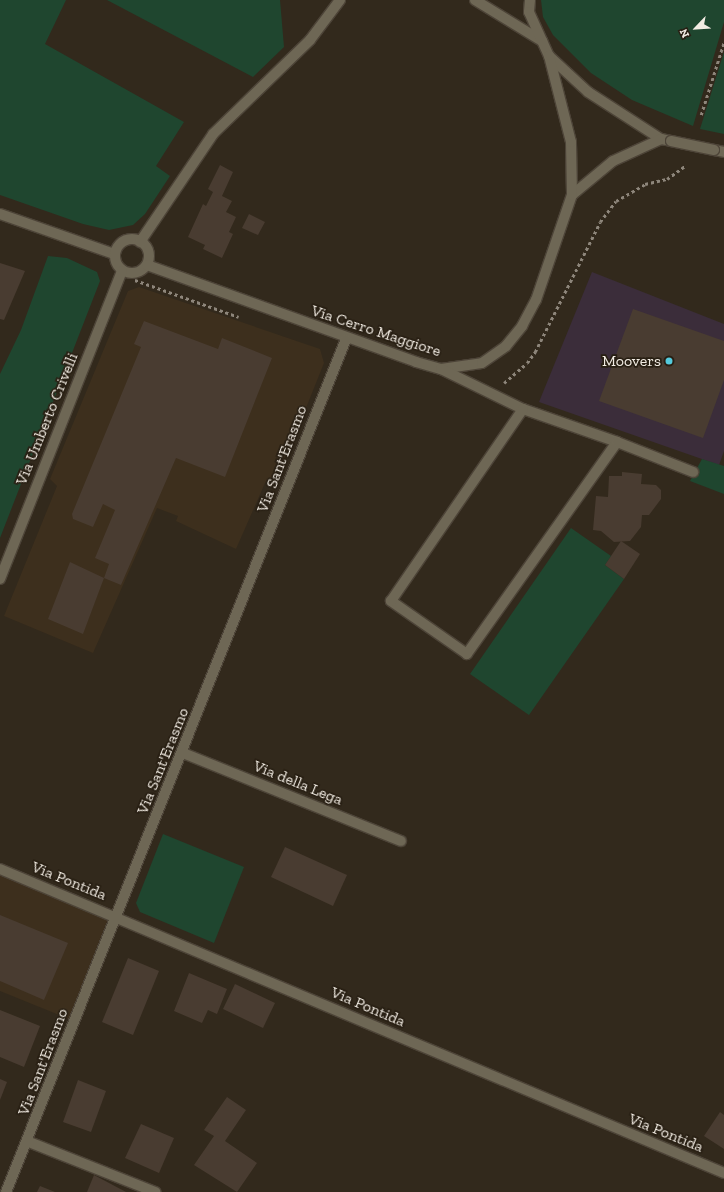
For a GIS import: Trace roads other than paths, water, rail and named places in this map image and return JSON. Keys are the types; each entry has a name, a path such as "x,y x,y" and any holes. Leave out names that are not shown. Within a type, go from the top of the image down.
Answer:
{"street":[{"path":"140,242 213,134 310,40 340,0"},
{"path":"475,0 542,41"},
{"path":"530,0 529,12 549,56 588,92 666,140 724,152"},
{"name":"Via Cerro Maggiore","path":"146,265 346,339 441,369 482,363 506,346 522,326 536,300 572,195 571,142 549,56"},
{"path":"572,195 613,161 666,140"},
{"path":"0,214 114,254"},
{"path":"124,241 140,242 149,254 146,265 133,273 122,271 116,263 114,254 124,241"},
{"name":"Via Umberto Crivelli","path":"0,579 122,271"},
{"name":"Via Sant'Erasmo","path":"6,1192 28,1142 116,916 184,753 346,339"},
{"path":"441,369 524,409 617,442 693,472"},
{"path":"524,409 391,601 467,654 617,442"},
{"name":"Via della Lega","path":"184,753 401,841"},
{"name":"Via Pontida","path":"0,869 116,916 724,1173"},
{"path":"28,1142 155,1192"}],"place":[{"name":"Moovers","path":"669,361"}]}
